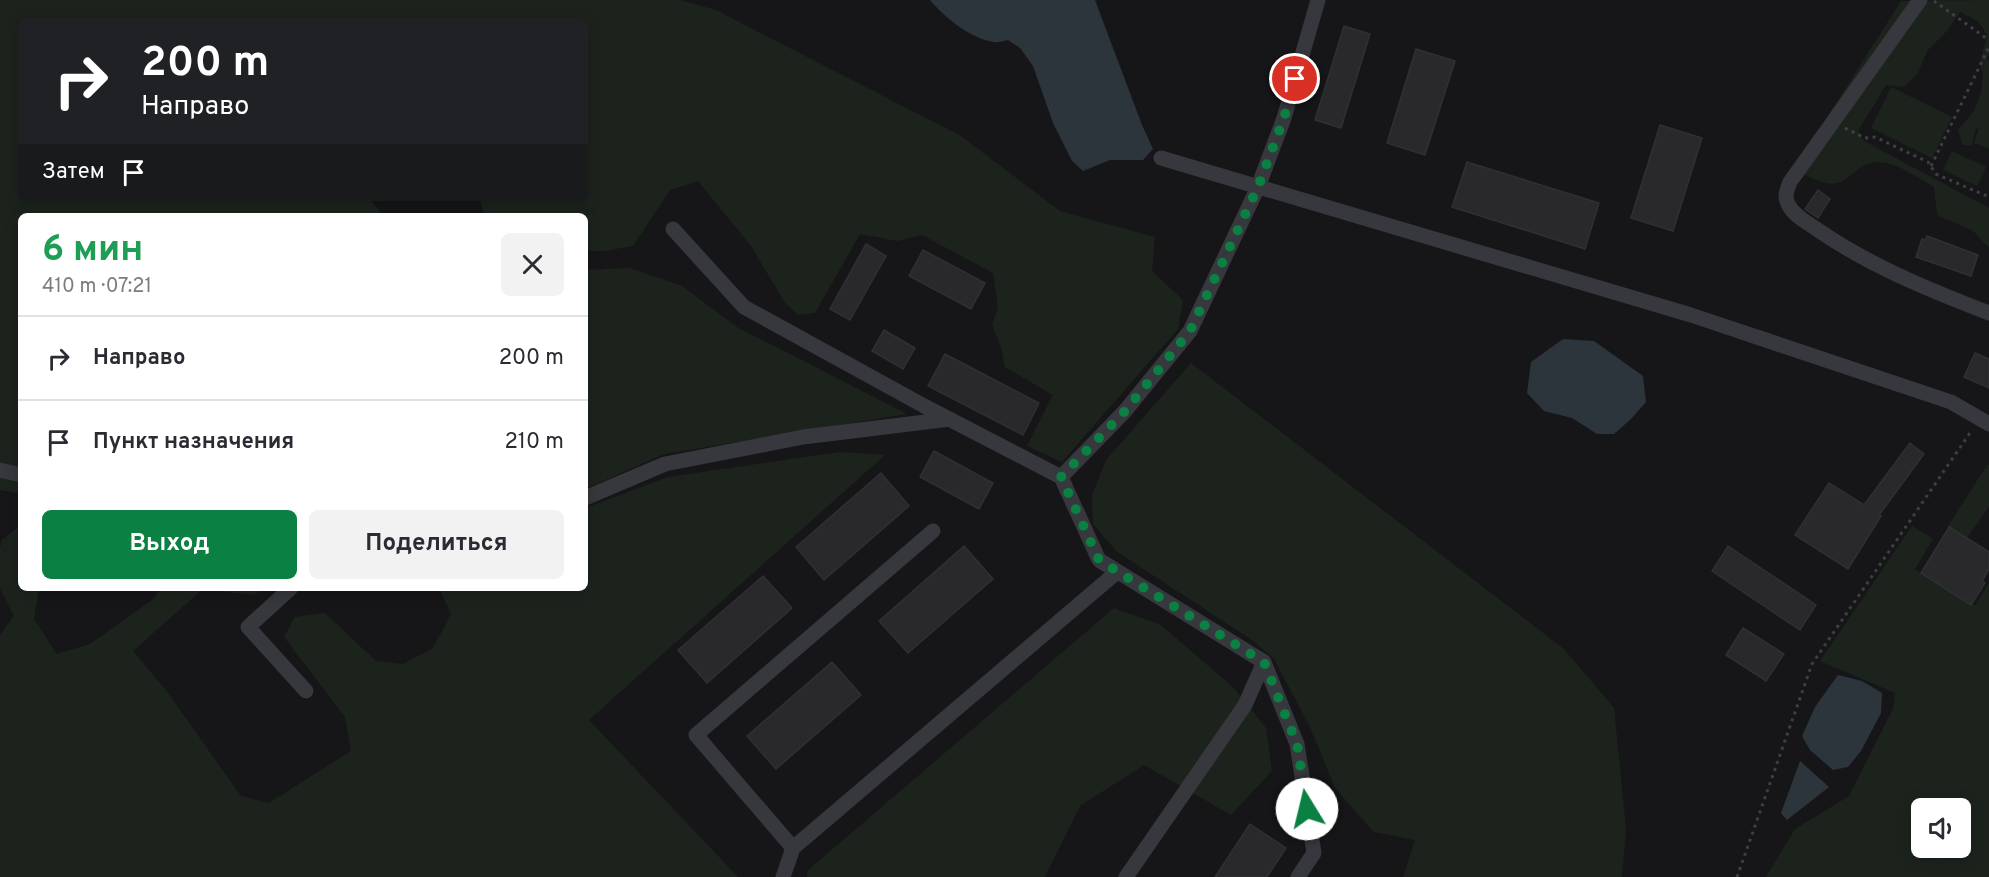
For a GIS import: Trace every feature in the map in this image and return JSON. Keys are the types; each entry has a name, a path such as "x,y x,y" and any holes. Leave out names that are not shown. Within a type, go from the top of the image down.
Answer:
{"street":[{"path":"1061,477 1125,411 1190,331 1258,187 1284,118 1318,0"},
{"path":"1920,0 1790,182 1785,194 1789,206 1798,216 1843,248 1989,313"},
{"path":"1161,158 1691,315 1951,402 1984,422"},
{"path":"673,229 744,307 1061,477 1099,560 1264,662 1297,744 1314,853 1298,877"},
{"path":"588,497 665,464 803,436 950,419"},
{"path":"0,470 18,474"},
{"path":"793,848 696,735 933,531"},
{"path":"783,877 793,848 1117,572"},
{"path":"288,591 248,627 306,691"},
{"path":"1126,877 1245,705 1264,662"}],"path":[{"path":"1933,0 1989,40"},
{"path":"1931,166 1989,47"},
{"path":"1832,122 1865,138 1875,137 1929,162 1936,174 1989,197"},
{"path":"1737,877 1812,664 1984,422"}],"shaded area":[{"path":"0,0 680,0 716,10 961,136 1060,211 1155,237 1152,271 1183,300 1178,329 1062,462 1027,446 1053,395 1005,367 1001,347 992,325 998,308 993,273 922,235 897,241 860,234 815,313 798,315 785,303 751,246 698,181 670,190 633,246 604,251 588,251 588,213 483,213 481,201 588,201 588,18 18,18 18,201 371,201 381,213 18,213 18,492 0,490"},
{"path":"930,0 1095,0 1153,149 1143,160 1110,160 1083,171 1072,161 1053,123 1033,66 1020,48 1008,40 994,42 976,37 950,20"},
{"path":"1989,0 1989,55 1987,58 1989,62 1989,149 1974,143 1979,128 1975,130 1972,145 1963,145 1958,130 1974,111 1981,93 1983,75 1980,63 1987,35 1978,21 1960,12 1946,32 1928,50 1917,74 1904,87 1886,85 1858,131 1864,141 1989,208 1989,248 1973,231 1937,215 1934,187 1891,164 1873,162 1841,182 1832,184 1793,171 1901,1"},
{"path":"1891,87 1952,117 1932,158 1871,128"},
{"path":"1952,151 1986,167 1977,186 1943,170"},
{"path":"630,268 682,286 737,327 907,414 664,454 588,488 588,270"},
{"path":"1563,339 1594,341 1643,376 1646,402 1614,434 1597,434 1572,418 1544,411 1527,393 1531,362"},
{"path":"1191,363 1564,649 1614,708 1626,829 1622,877 1403,877 1415,840 1374,832 1335,788 1310,727 1274,659 1252,640 1116,551 1093,524 1092,495 1106,460"},
{"path":"840,452 885,455 589,720 738,877 0,877 0,635 14,616 0,588 0,548 2,540 18,527 18,591 39,591 34,619 57,654 90,644 152,600 160,591 201,591 133,651 165,689 241,796 269,803 351,751 345,717 284,637 295,617 325,613 376,661 403,664 433,648 451,614 440,591 588,591 588,507 668,477"},
{"path":"1989,465 1989,507 1967,538 1948,526"},
{"path":"1912,526 1933,539 1915,569 1975,606 1989,583 1989,877 1766,877 1795,829 1849,796 1893,709 1895,693 1820,661"},
{"path":"220,591 259,591 255,595"},
{"path":"1114,608 1161,625 1234,688 1266,728 1272,771 1231,815 1144,765 1080,806 1045,877 807,877 808,870"},
{"path":"1838,675 1862,681 1882,693 1881,713 1861,751 1848,767 1833,770 1810,750 1802,736 1815,707"},
{"path":"1800,761 1829,787 1787,820 1781,813"}],"building":[{"path":"1344,26 1370,34 1341,128 1315,120"},
{"path":"1416,49 1455,61 1425,155 1387,143"},
{"path":"1660,125 1702,138 1673,231 1631,218"},
{"path":"1467,162 1599,203 1585,249 1452,207"},
{"path":"1818,190 1830,199 1818,218 1805,209"},
{"path":"1927,236 1978,255 1971,276 1916,257 1922,239 1925,240"},
{"path":"866,244 886,256 850,320 830,309"},
{"path":"923,250 985,283 971,309 909,276"},
{"path":"884,330 915,348 903,369 872,351"},
{"path":"1975,353 1989,359 1989,388 1964,377"},
{"path":"945,354 1039,403 1023,435 928,386"},
{"path":"1910,443 1924,454 1879,515 1881,516 1848,569 1795,535 1829,483 1864,505"},
{"path":"934,451 993,483 979,509 920,477"},
{"path":"881,473 909,506 824,580 796,547"},
{"path":"1949,527 1989,552 1989,569 1982,581 1985,583 1971,605 1921,573"},
{"path":"964,546 993,579 908,653 879,621"},
{"path":"1728,546 1816,605 1800,630 1712,571"},
{"path":"763,576 792,608 707,683 678,650"},
{"path":"1743,628 1784,654 1766,681 1726,655"},
{"path":"832,662 861,695 776,769 747,736"},
{"path":"1250,824 1286,848 1267,877 1215,877"}],"route":[{"path":"1295,79 1284,118 1258,187 1190,331 1125,411 1061,477 1099,560 1264,662 1297,744 1307,809"}]}
